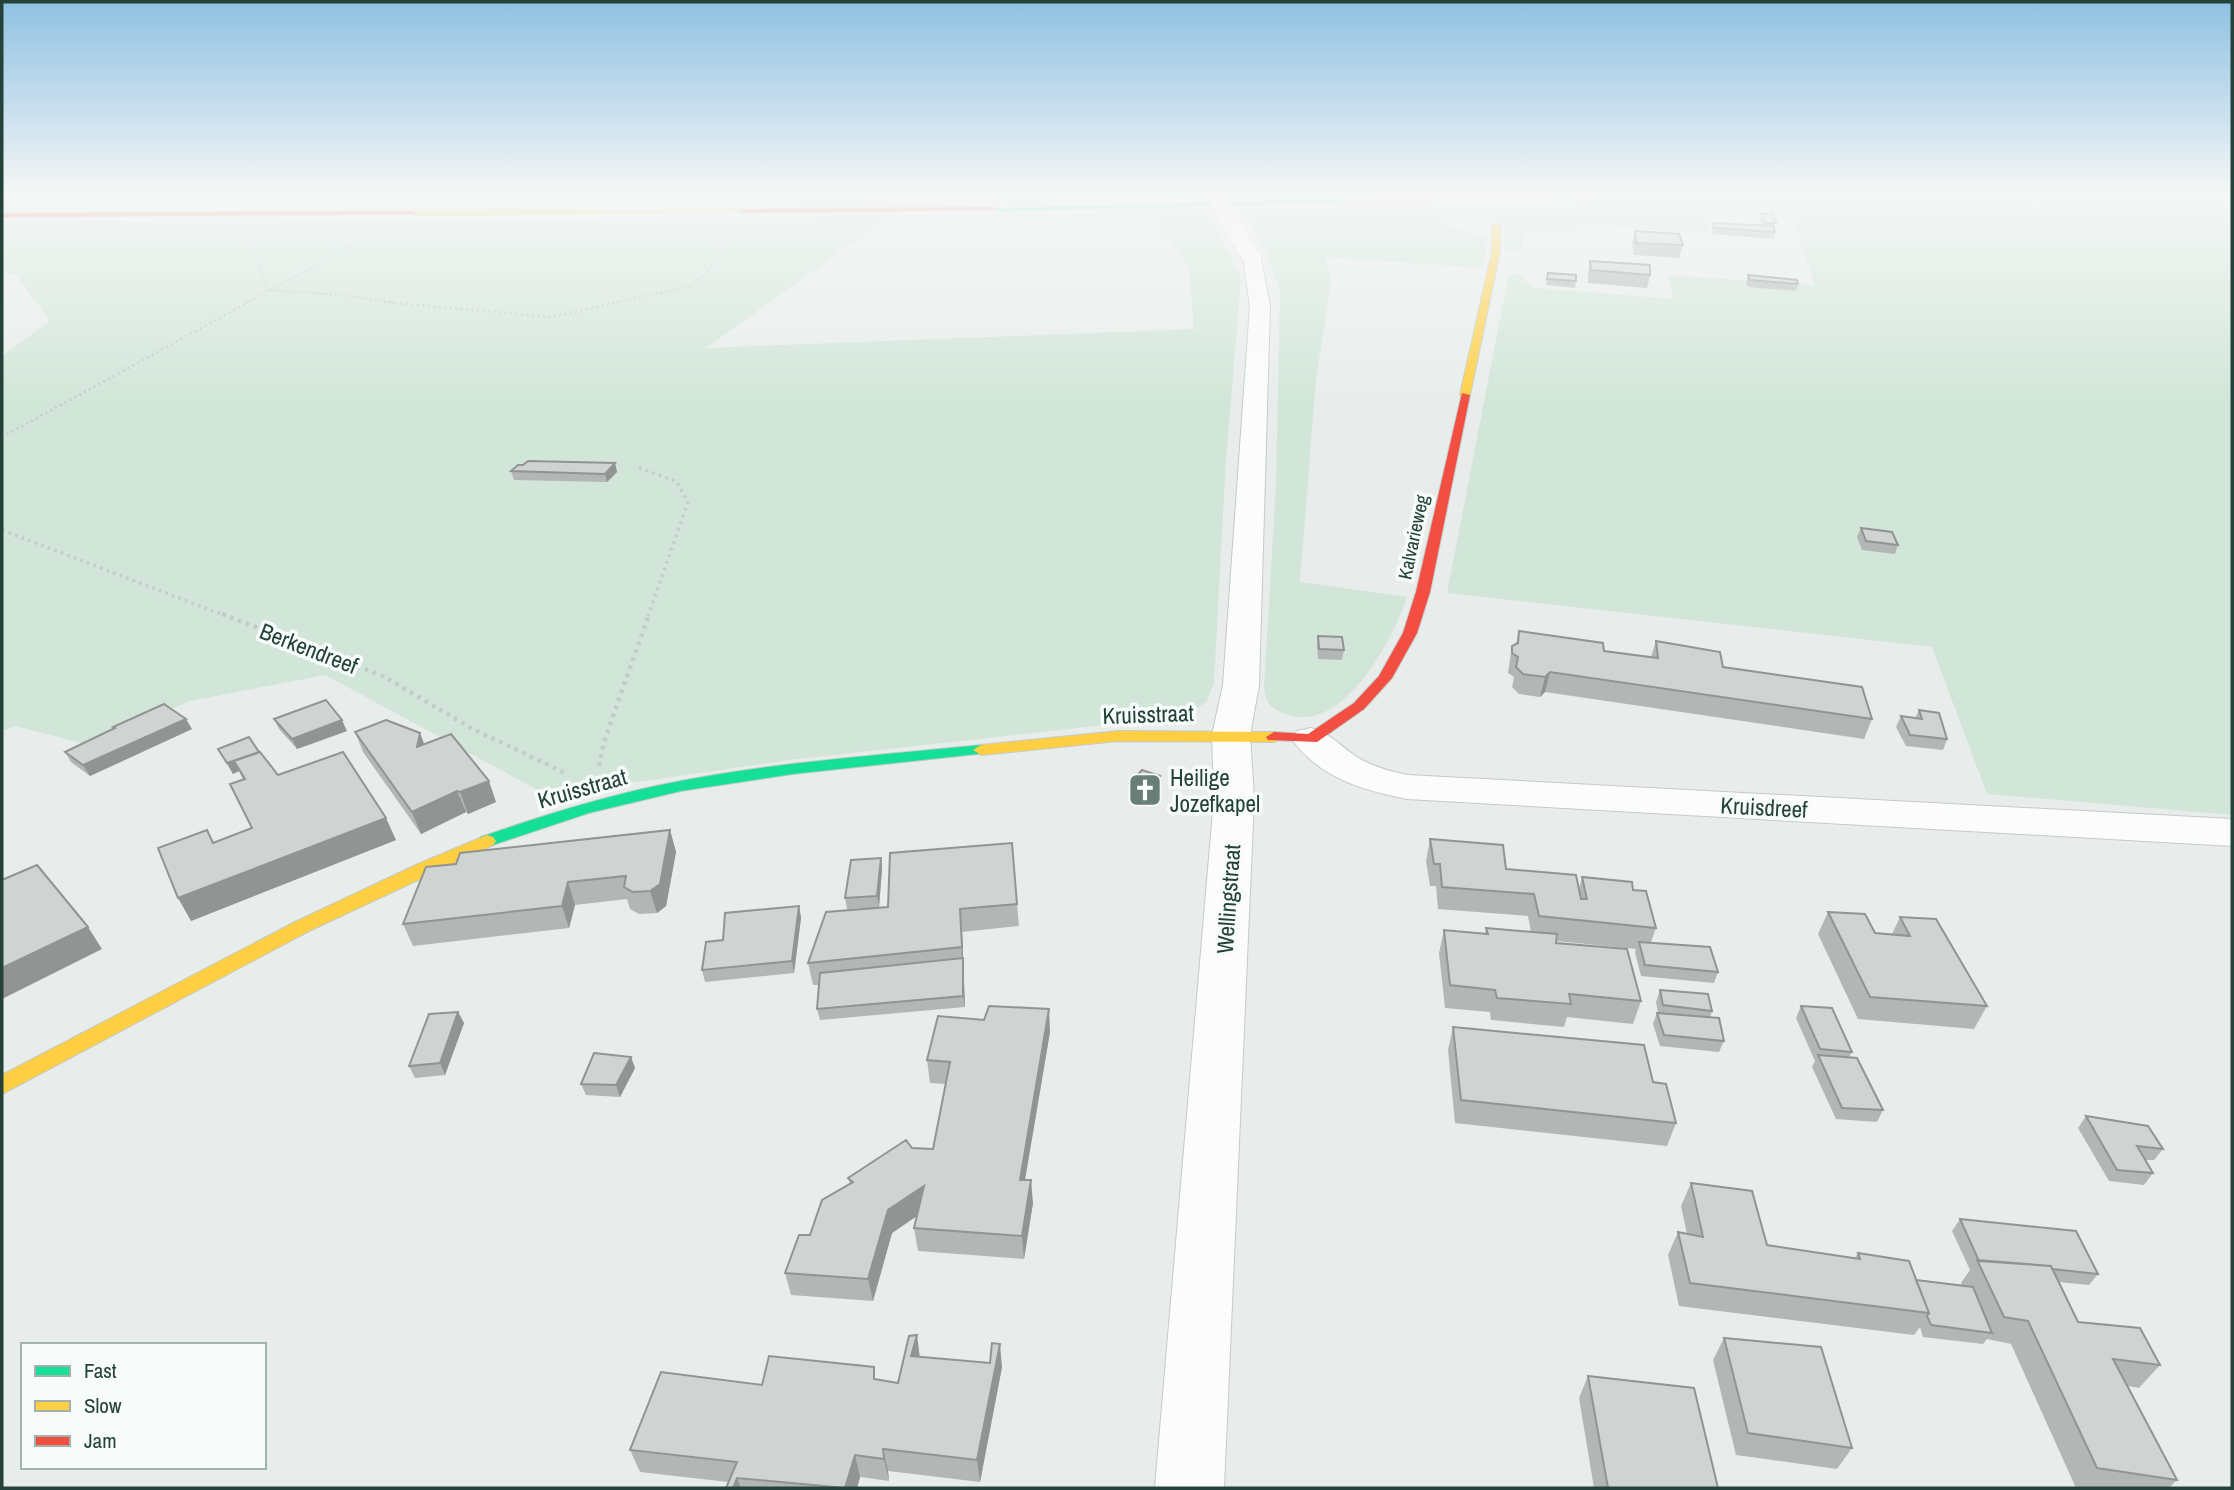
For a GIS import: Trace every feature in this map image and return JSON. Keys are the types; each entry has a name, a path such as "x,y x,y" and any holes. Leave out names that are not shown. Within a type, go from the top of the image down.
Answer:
{"main road":[{"name":"Kalvarieweg","path":"1311,739 1359,706 1385,678 1410,633 1423,592 1493,265"},
{"path":"1231,735 1311,739"},
{"name":"Kruisstraat","path":"2,1085 195,979 386,884 488,840 589,807 680,786 780,770 1118,736 1231,735"}],"street":[{"name":"Wellingstraat","path":"1189,1488 1234,799 1231,735 1241,685 1257,388 1260,306 1253,265"},
{"name":"Kruisdreef","path":"1311,739 1332,761 1369,779 1407,787 2232,833"}],"path":[{"path":"2,437 316,265"},
{"path":"268,290 341,295 412,306 551,317 692,286 713,265"},
{"path":"589,807 604,742 688,502 684,487 668,476 639,468"},
{"name":"Berkendreef","path":"2,530 383,676 471,728 569,775 589,807"}],"green space":[{"path":"2,265 822,265 706,348 1194,329 1189,268 1186,265 1234,265 1241,277 1226,460 1214,683 1207,701 1187,716 797,759 547,795 325,675 190,701 88,745 16,726 2,731 2,356 50,321 15,273 2,274"},
{"path":"1271,265 1327,265 1331,283 1316,379 1300,582 1407,597 1390,637 1362,680 1345,698 1327,711 1306,717 1276,710 1265,696 1264,686 1276,485 1280,291"},
{"path":"1434,265 1484,265 1483,268"},
{"path":"1808,265 2232,265 2232,815 1987,794 1932,647 1447,593 1508,278 1514,274 1525,275 1524,280 1536,288 1674,299 1667,275 1815,285"}],"building":[{"path":"1590,265 1650,265 1650,275 1591,270"},
{"path":"1548,273 1576,275 1576,281 1547,279"},
{"path":"1748,275 1797,280 1798,284 1750,280"},
{"path":"528,461 615,463 605,474 511,471"},
{"path":"1861,528 1892,532 1898,545 1866,541"},
{"path":"1519,631 1603,643 1604,651 1658,658 1656,641 1720,652 1723,667 1862,687 1872,719 1550,672 1545,677 1523,674 1516,667 1518,657 1512,653 1512,646 1518,643"},
{"path":"1318,636 1342,637 1344,650 1319,649"},
{"path":"326,700 342,720 292,739 274,719"},
{"path":"164,704 186,719 83,765 65,752 115,728 113,727"},
{"path":"1919,710 1939,713 1947,739 1910,735 1901,716 1922,719"},
{"path":"386,720 420,733 417,747 451,734 489,781 457,791 412,812 355,732"},
{"path":"249,737 259,752 227,763 218,749"},
{"path":"260,752 278,775 343,752 386,818 178,898 158,848 207,830 213,843 252,828 230,784 245,779 234,761"},
{"path":"1142,770 1160,776 1148,790 1130,783"},
{"path":"670,830 660,884 650,891 633,892 624,887 626,876 568,882 562,906 403,924 426,867 456,864 460,853"},
{"path":"1430,839 1503,845 1506,869 1576,875 1581,899 1587,899 1582,877 1632,882 1633,890 1646,891 1656,928 1539,916 1534,894 1442,887 1440,864 1434,864"},
{"path":"1012,843 1017,904 960,909 962,947 808,963 826,912 888,907 890,853"},
{"path":"881,858 877,896 845,898 851,860"},
{"path":"37,865 88,927 2,968 2,880"},
{"path":"799,906 792,961 702,970 706,942 723,940 725,913"},
{"path":"1828,912 1865,914 1875,933 1910,936 1900,917 1936,919 1987,1006 1870,997"},
{"path":"1486,928 1557,934 1556,943 1627,949 1641,1001 1569,994 1571,1004 1497,998 1495,990 1450,985 1444,930 1488,934"},
{"path":"1639,942 1710,947 1718,972 1645,965"},
{"path":"963,958 963,996 817,1009 820,973"},
{"path":"1660,990 1708,994 1712,1011 1663,1005"},
{"path":"989,1006 1049,1009 1020,1180 1031,1180 1022,1236 914,1228 924,1186 888,1210 868,1279 785,1273 799,1235 810,1235 822,1200 853,1182 848,1178 906,1140 912,1148 933,1149 950,1062 927,1060 938,1016 984,1020"},
{"path":"1801,1006 1832,1008 1852,1052 1820,1049"},
{"path":"458,1012 440,1063 409,1066 429,1014"},
{"path":"1657,1013 1719,1018 1724,1041 1664,1035"},
{"path":"1453,1027 1644,1045 1653,1082 1666,1084 1676,1123 1461,1100"},
{"path":"594,1053 631,1057 616,1085 581,1084"},
{"path":"1818,1055 1857,1058 1883,1110 1842,1108"},
{"path":"2086,1116 2148,1126 2163,1149 2137,1146 2153,1173 2117,1170"},
{"path":"1691,1183 1752,1191 1767,1245 1860,1259 1858,1253 1909,1261 1929,1313 1690,1283 1678,1232 1703,1237"},
{"path":"1960,1219 2076,1231 2098,1274 2052,1269 2051,1266 1979,1261"},
{"path":"1977,1260 2051,1266 2078,1322 2140,1328 2160,1365 2113,1359 2177,1480 2097,1468 2028,1321 2004,1317"},
{"path":"1916,1280 1973,1287 1992,1333 1931,1325"},
{"path":"917,1335 911,1356 990,1363 992,1343 1000,1344 977,1460 883,1449 884,1459 855,1455 845,1488 737,1478 733,1488 726,1488 737,1462 630,1450 661,1372 762,1385 769,1356 874,1367 874,1379 898,1383 909,1336"},
{"path":"1724,1338 1821,1347 1852,1448 1748,1433"},
{"path":"1588,1376 1694,1388 1718,1488 1608,1488"}],"traffic: fast":[{"path":"487,841 583,810 718,779 981,750"}],"traffic: slow":[{"path":"1465,395 1493,265"},
{"path":"981,750 1118,736 1274,737"},
{"path":"2,1085 302,926 487,841"}],"traffic: jam":[{"path":"1274,737 1311,739 1359,706 1385,678 1410,633 1423,592 1465,395"}],"place":[{"name":"Heilige Jozefkapel","path":"1145,790"}]}
